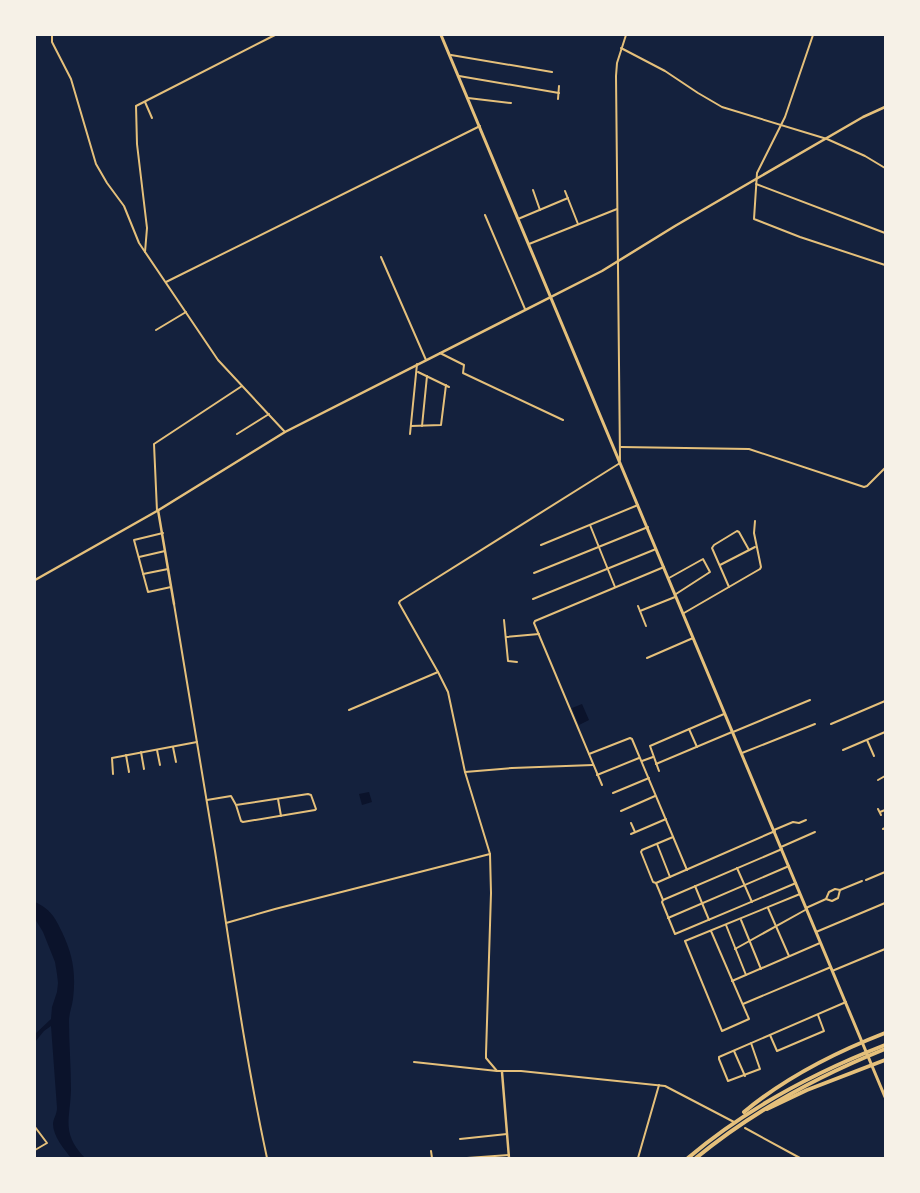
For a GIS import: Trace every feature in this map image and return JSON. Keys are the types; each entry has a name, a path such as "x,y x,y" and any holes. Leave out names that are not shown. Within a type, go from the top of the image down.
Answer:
{"highway":[{"path":"688,1158 757,1103 802,1073 862,1042 885,1033"},
{"path":"734,1121 805,1080 883,1048"},
{"path":"696,1158 746,1120 790,1093 856,1059"},
{"path":"746,1120 807,1090 885,1060"}],"main road":[{"path":"442,35 885,1097"}],"street":[{"path":"52,35 52,42 71,78 96,164 124,206 135,234 145,252 218,360 285,432"},
{"path":"145,252 147,228 137,144 136,106 275,35"},
{"path":"497,1071 486,1058 491,893 490,854 465,772 452,704 438,672 399,603 620,461 616,76 617,63 626,35"},
{"path":"813,35 782,126 757,173 754,219 885,265"},
{"path":"621,48 665,71 722,106 828,139 865,156 885,168"},
{"path":"450,55 552,72"},
{"path":"459,76 559,92"},
{"path":"558,100 559,86"},
{"path":"468,98 511,103"},
{"path":"145,101 152,118"},
{"path":"35,580 158,511 285,432 618,262 675,226 885,106"},
{"path":"166,282 480,126"},
{"path":"756,184 885,233"},
{"path":"532,190 540,210"},
{"path":"565,191 578,224"},
{"path":"518,218 568,198"},
{"path":"529,244 617,209"},
{"path":"485,215 525,310"},
{"path":"381,257 426,360"},
{"path":"156,330 186,312"},
{"path":"440,353 464,366 464,373 563,420"},
{"path":"410,434 418,364"},
{"path":"417,371 449,386"},
{"path":"422,426 427,376"},
{"path":"411,426 442,425 446,385"},
{"path":"242,386 154,444 158,511 197,742 252,1092 267,1158"},
{"path":"237,434 269,414"},
{"path":"620,447 749,449 864,487 885,468"},
{"path":"541,545 638,505"},
{"path":"684,613 760,569 754,528 755,521"},
{"path":"590,525 615,587"},
{"path":"534,573 648,527"},
{"path":"729,587 712,548 714,544 737,531 740,532 749,550"},
{"path":"163,533 135,538 148,592 171,587"},
{"path":"720,566 756,546"},
{"path":"533,599 657,549"},
{"path":"139,557 165,551"},
{"path":"640,611 676,595 709,574 703,559 669,578"},
{"path":"602,785 534,623 615,587 664,568"},
{"path":"143,574 168,569"},
{"path":"638,606 646,626"},
{"path":"504,620 508,661 517,662"},
{"path":"506,637 539,634"},
{"path":"647,658 694,638"},
{"path":"349,710 438,672"},
{"path":"656,764 810,700"},
{"path":"830,724 885,701"},
{"path":"659,771 650,746 726,713"},
{"path":"742,753 815,724"},
{"path":"689,729 697,746"},
{"path":"843,750 885,732"},
{"path":"589,754 630,738 632,739 687,870"},
{"path":"867,740 874,756"},
{"path":"113,774 111,759 197,742"},
{"path":"173,746 176,762"},
{"path":"157,749 160,765"},
{"path":"141,752 144,768"},
{"path":"126,756 129,772"},
{"path":"642,761 653,757"},
{"path":"597,774 640,758"},
{"path":"465,772 593,765"},
{"path":"878,780 885,776"},
{"path":"612,793 649,778"},
{"path":"206,800 231,796 244,822 316,809 311,795 308,794 236,805"},
{"path":"621,811 656,796"},
{"path":"278,799 281,816"},
{"path":"878,808 880,813 885,810"},
{"path":"631,834 666,819"},
{"path":"656,883 793,822 799,823 806,820"},
{"path":"631,823 635,832"},
{"path":"663,900 738,868 814,832"},
{"path":"673,837 641,852 653,882 656,883 668,918 676,934 796,883"},
{"path":"656,844 670,877"},
{"path":"225,924 284,906 490,854"},
{"path":"668,918 789,866"},
{"path":"738,868 752,902"},
{"path":"866,880 885,872"},
{"path":"736,949 826,899 829,892 835,889 840,890 862,881"},
{"path":"695,886 709,920"},
{"path":"826,899 832,901 838,898 840,890"},
{"path":"711,931 749,1019 721,1030 685,943 711,931 800,894"},
{"path":"816,932 885,904"},
{"path":"768,907 789,956"},
{"path":"741,919 761,968"},
{"path":"726,925 746,975"},
{"path":"732,981 820,942"},
{"path":"742,1005 885,949"},
{"path":"751,1043 761,1068 745,1076 728,1081 719,1059 720,1057 751,1043 846,1002"},
{"path":"770,1035 777,1050 824,1031 818,1014"},
{"path":"734,1051 745,1076"},
{"path":"414,1062 502,1072 521,1071 659,1085 674,1089 734,1121"},
{"path":"467,1158 509,1156 502,1072"},
{"path":"638,1158 659,1085"},
{"path":"35,1127 47,1143 35,1150"},
{"path":"745,1128 800,1158"},
{"path":"460,1139 507,1134"},
{"path":"431,1151 432,1158"}],"water":[{"path":"582,704 589,720 579,725 572,708"},
{"path":"369,792 372,802 362,805 359,794"},
{"path":"35,902 52,914 57,922 69,949 73,964 74,990 69,1016 71,1090 69,1126 77,1149 85,1158 71,1158 59,1142 53,1129 57,1108 51,1026 35,1042 35,1034 51,1019 58,983 55,962 43,932 35,919"}]}
